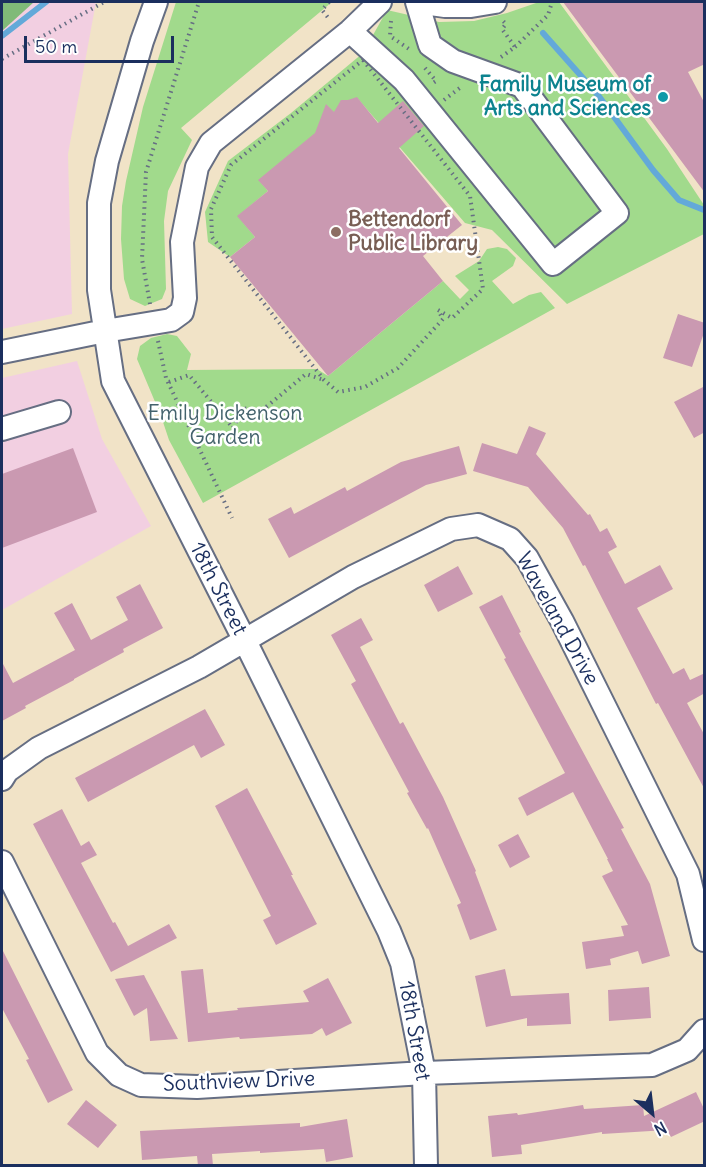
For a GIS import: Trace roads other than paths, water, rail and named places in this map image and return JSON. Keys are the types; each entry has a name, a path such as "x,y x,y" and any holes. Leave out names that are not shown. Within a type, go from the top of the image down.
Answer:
{"street":[{"name":"18th Street","path":"156,2 142,41 107,161 99,203 99,290 113,381 245,641 389,931 402,963 424,1073 426,1166"},
{"path":"2,352 171,320 182,312 185,298 182,242 197,167 211,143 350,31 380,2"},
{"path":"350,31 405,80 553,264 617,213 522,86 453,61 430,45 417,2 445,6 471,6 495,2"},
{"path":"2,429 59,412"},
{"name":"Waveland Drive","path":"245,641 353,577 451,529 478,525 510,539 527,558 562,621 688,874 705,940"},
{"path":"2,778 7,771 39,748 199,668 245,641"},
{"name":"Southview Drive","path":"2,862 97,1053 119,1075 141,1085 197,1087 424,1073"},
{"path":"424,1073 652,1065 687,1050 705,1031"}],"waterway":[{"path":"2,36 46,2"},
{"path":"543,33 598,95 653,170 679,200 704,210"}],"place":[{"name":"Family Museum of Arts and Sciences","path":"663,97"},
{"name":"Bettendorf Public Library","path":"336,232"}],"park label":[{"name":"Emily Dickenson Garden","path":"225,426"}]}
